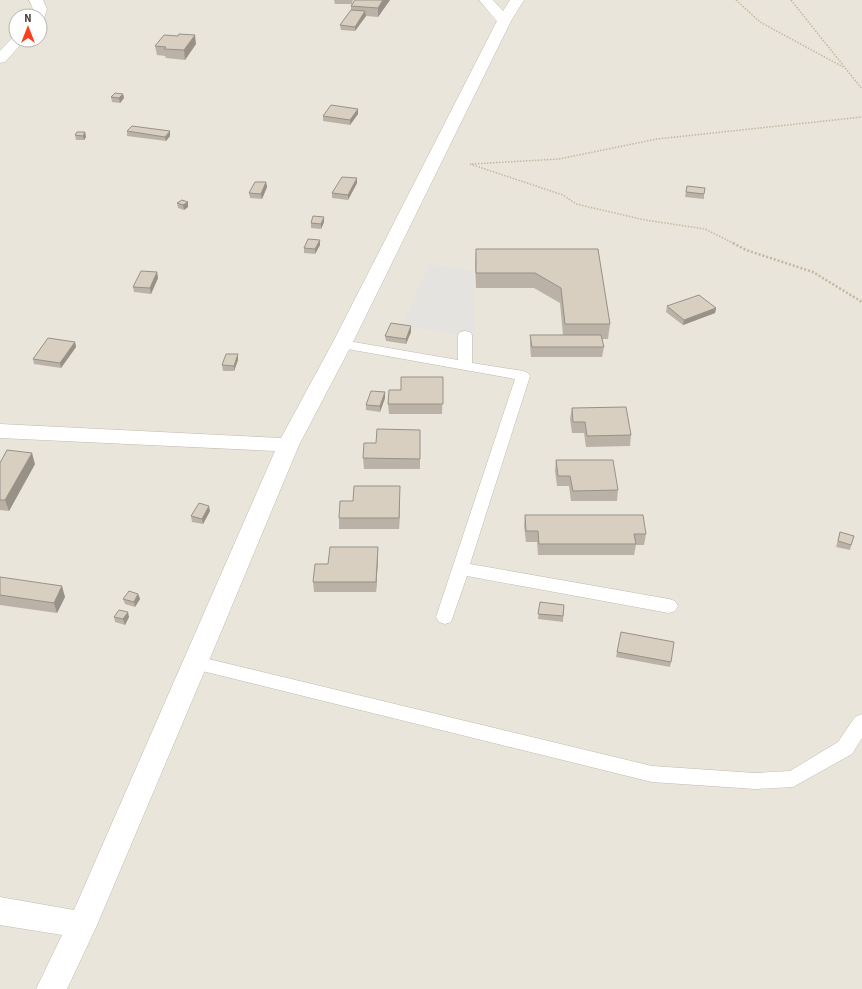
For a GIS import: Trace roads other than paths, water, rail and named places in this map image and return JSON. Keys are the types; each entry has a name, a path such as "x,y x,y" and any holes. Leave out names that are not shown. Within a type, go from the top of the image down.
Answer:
{"street":[{"path":"486,0 504,21"},
{"path":"51,989 82,925 196,663 288,445 342,344 504,21 517,0"},
{"path":"0,59 10,48"},
{"path":"0,430 288,445"},
{"path":"0,911 82,925"}],"lane":[{"path":"465,336 466,366"},
{"path":"342,344 522,376 445,617"},
{"path":"461,569 669,606"},
{"path":"196,663 652,774 755,781 793,780 845,748 862,722"}]}
